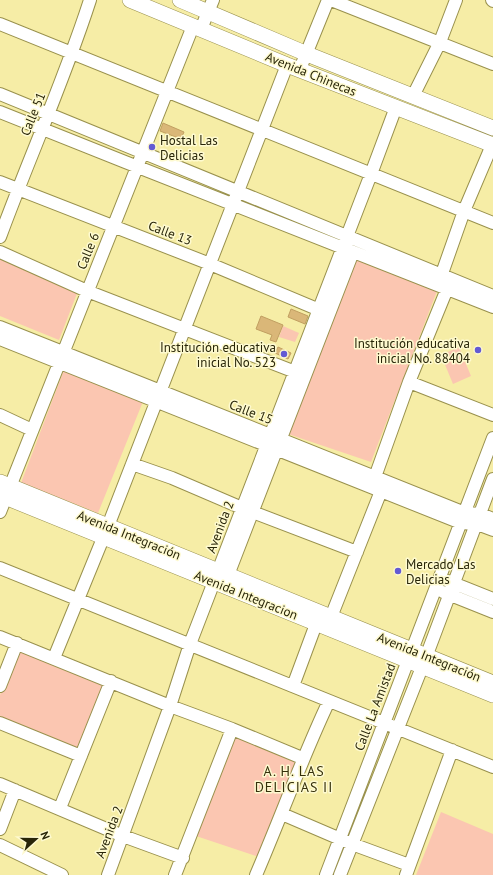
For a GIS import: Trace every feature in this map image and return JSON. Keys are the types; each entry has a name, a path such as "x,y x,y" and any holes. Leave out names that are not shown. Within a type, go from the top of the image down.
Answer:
{"main road":[{"name":"Avenida Chinecas","path":"130,0 293,67 493,145"},
{"name":"Avenida Chinecas","path":"180,0 211,6 307,54 493,128"},
{"name":"Avenida Integración","path":"4,490 105,532 220,576 323,618 424,662 493,683"},
{"path":"424,662 493,695"}],"street":[{"name":"Calle 51","path":"0,237 73,54 90,0"},
{"path":"54,658 79,600 262,130 293,67 307,54 328,0"},
{"path":"331,0 493,64"},
{"path":"413,96 440,42 456,0"},
{"name":"Calle 6","path":"0,512 4,490 32,430 166,92 197,27 211,6"},
{"path":"0,24 493,223"},
{"path":"0,94 142,153 348,250 442,283 493,296"},
{"name":"Avenida 2","path":"108,875 170,706 190,644 248,510 348,250 348,236 396,107"},
{"path":"0,112 136,167 348,236 493,307"},
{"path":"293,686 323,618 357,552 381,491 376,477 442,283 464,212 493,145"},
{"name":"Calle 13","path":"0,182 210,264 324,312"},
{"path":"0,252 87,291 300,374"},
{"name":"Calle 15","path":"0,327 61,357 158,397 274,441 376,477 463,518 493,519"},
{"path":"0,339 61,357"},
{"path":"409,382 493,416"},
{"path":"0,415 32,430"},
{"path":"274,441 381,491 463,518"},
{"name":"Calle La Amistad","path":"326,875 439,584 492,442"},
{"path":"132,464 172,478 248,510 357,552"},
{"path":"340,875 424,662 493,479"},
{"path":"479,519 493,530"},
{"path":"0,568 493,767"},
{"path":"439,584 452,589 493,599"},
{"path":"452,589 493,612"},
{"path":"0,637 170,706 232,728 302,758"},
{"path":"0,686 17,643"},
{"path":"60,808 111,681"},
{"path":"256,875 282,814 302,758 329,700"},
{"path":"0,723 81,756"},
{"path":"175,875 183,858 232,728"},
{"path":"282,814 408,870 452,750"},
{"path":"0,784 60,808 123,836 183,858"},
{"path":"0,829 15,790"},
{"path":"0,845 62,875"}],"shaded area":[{"path":"358,256 439,286 371,462 288,434"},
{"path":"0,257 78,291 59,340 0,316"},
{"path":"283,326 299,333 295,342 279,337"},
{"path":"459,347 471,376 453,384 441,355"},
{"path":"65,367 144,399 98,513 21,483"},
{"path":"19,647 107,683 79,750 0,719 0,695"},
{"path":"235,734 297,760 259,857 196,836"},
{"path":"441,812 493,834 493,875 416,875"}],"building":[{"path":"163,123 184,132 181,139 160,131"},
{"path":"291,309 308,316 305,324 288,317"},
{"path":"261,316 283,325 276,342 270,340 272,335 256,329"},
{"path":"278,347 291,353 288,359 275,353"}],"place":[{"name":"Hostal Las Delicias","path":"152,147"},
{"name":"Institución educativa inicial No. 88404","path":"478,350"},
{"name":"Institución educativa inicial No. 523","path":"284,354"},
{"name":"Mercado Las Delicias","path":"398,571"}],"district":[{"name":"A. H. LAS DELICIAS II","path":"294,780"}]}
